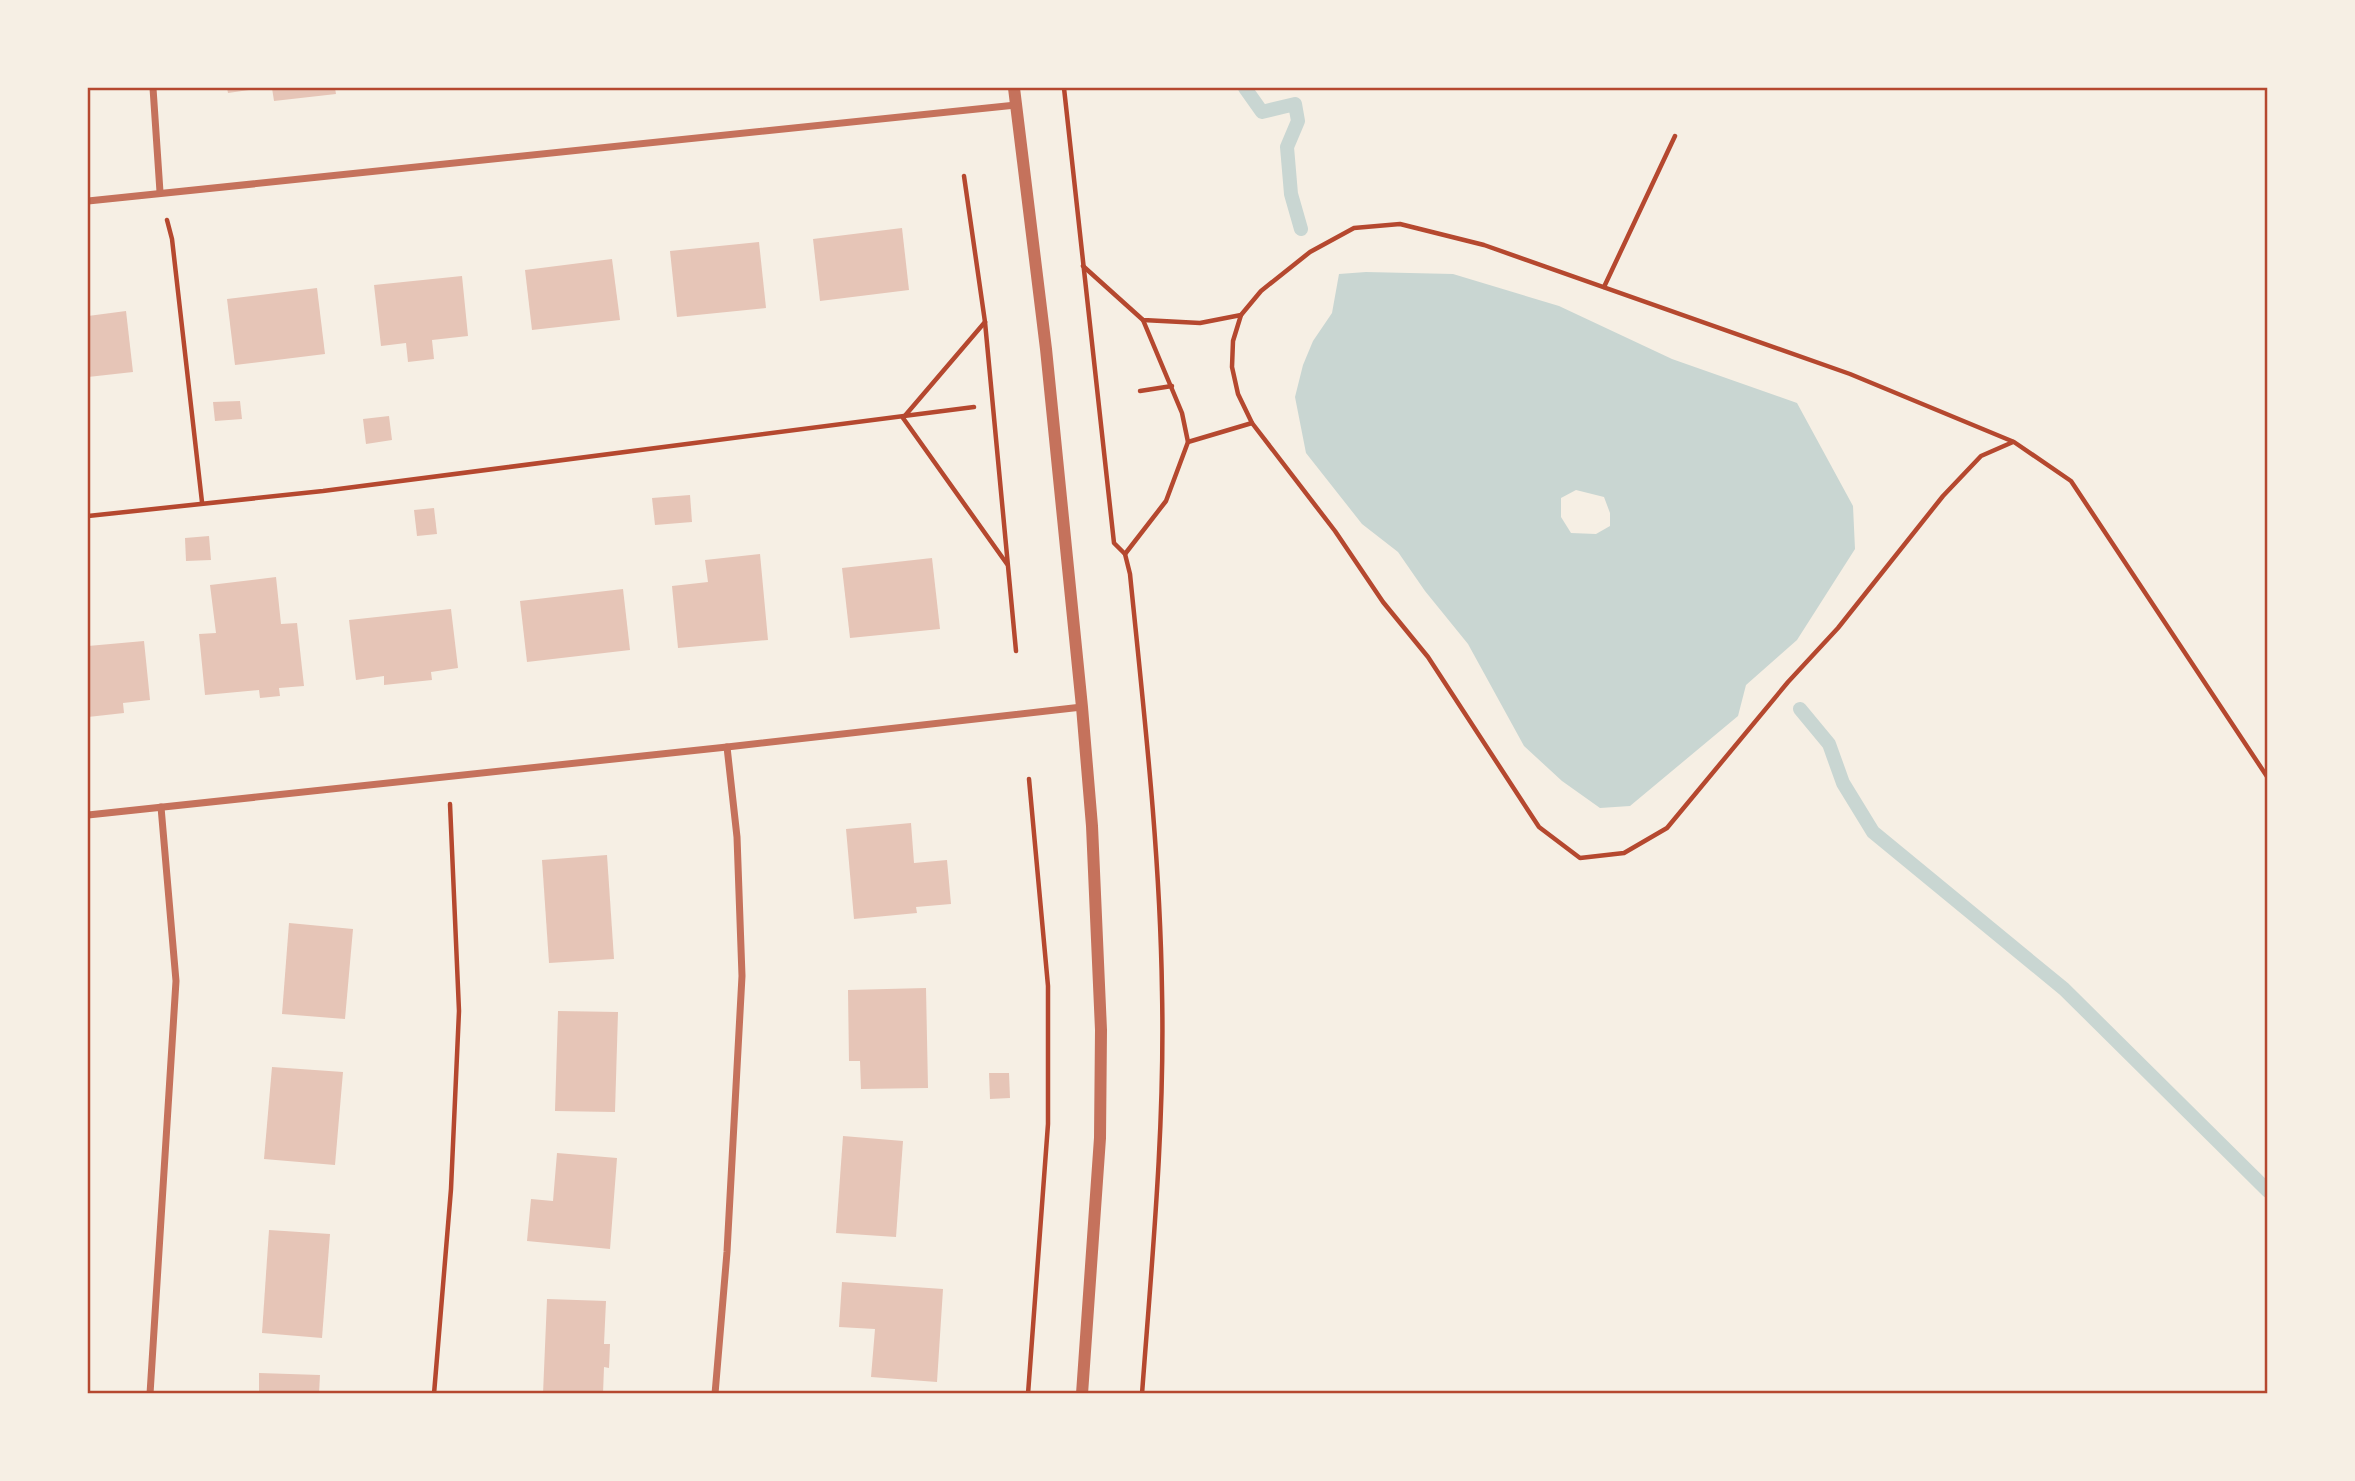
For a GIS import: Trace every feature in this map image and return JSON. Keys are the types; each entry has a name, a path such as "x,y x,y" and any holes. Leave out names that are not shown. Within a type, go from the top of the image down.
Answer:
{"street":[{"path":"153,88 160,191"},
{"path":"1014,88 1046,349 1092,826 1101,1044 1100,1138 1082,1394"},
{"path":"88,201 160,191 1016,105"},
{"path":"88,816 1082,707"},
{"path":"715,1394 727,1252 742,976 737,837 727,747"},
{"path":"150,1394 176,981 161,807"}],"path":[{"path":"1064,88 1114,543 1125,554 1130,573 1158,863 1162,993 1158,1188 1142,1394"},
{"path":"1604,287 1675,136"},
{"path":"964,176 985,322 1016,651"},
{"path":"160,191 172,239 202,502"},
{"path":"2014,442 1981,456 1943,496 1838,628 1788,682 1667,828 1624,853 1580,858 1539,827 1428,657 1383,602 1335,531 1252,423 1238,394 1232,367 1233,341 1241,315 1261,291 1310,253 1354,228 1401,224 1484,245 1850,374 2014,442 2071,481 2267,778"},
{"path":"1083,266 1143,320 1182,413 1188,442 1166,501 1125,554"},
{"path":"1143,320 1200,323 1241,315"},
{"path":"903,418 985,322"},
{"path":"1140,391 1172,386"},
{"path":"88,516 323,491 974,407"},
{"path":"903,418 1008,565"},
{"path":"1188,442 1252,423"},
{"path":"1028,1394 1048,1124 1048,986 1029,779"},
{"path":"434,1394 451,1189 459,1011 451,810"}],"shaded area":[{"path":"1339,274 1453,274 1559,306 1672,359 1797,403 1853,506 1855,549 1797,640 1746,685 1738,716 1630,806 1600,808 1562,781 1524,746 1468,644 1425,591 1398,552 1362,524 1306,453 1295,397 1303,365 1313,341 1332,313","holes":["1576,490 1604,497 1610,513 1610,526 1596,534 1571,533 1561,517 1561,498"]}],"building":[{"path":"227,88 256,88 256,89 228,93"},
{"path":"272,88 335,88 336,94 274,101"},
{"path":"902,228 909,290 820,301 813,239"},
{"path":"759,242 766,308 677,317 670,251"},
{"path":"612,259 620,320 532,330 525,270"},
{"path":"462,276 468,336 432,340 434,359 408,362 406,343 381,346 374,285"},
{"path":"317,288 325,354 235,365 227,299"},
{"path":"126,311 133,372 88,377 88,316"},
{"path":"240,401 242,419 215,421 213,402"},
{"path":"389,416 392,440 366,444 363,419"},
{"path":"690,495 692,522 655,525 652,498"},
{"path":"434,508 437,534 417,536 414,510"},
{"path":"209,536 211,560 186,561 185,538"},
{"path":"760,554 768,640 678,648 672,586 708,582 705,560"},
{"path":"932,558 940,629 850,638 842,568"},
{"path":"276,577 281,624 297,623 304,686 279,688 280,696 260,698 259,690 205,695 199,634 216,633 210,585"},
{"path":"623,589 630,650 527,662 520,601"},
{"path":"451,609 458,668 431,672 432,680 384,685 384,676 356,680 349,620"},
{"path":"144,641 150,700 123,703 124,713 88,717 88,646"},
{"path":"911,823 914,863 947,860 951,904 916,907 917,913 854,919 846,829"},
{"path":"607,855 614,959 549,963 542,860"},
{"path":"289,923 353,929 345,1019 282,1014"},
{"path":"926,988 928,1088 861,1089 860,1061 849,1061 848,990"},
{"path":"558,1011 618,1012 615,1112 555,1111"},
{"path":"272,1067 343,1072 335,1165 264,1159"},
{"path":"989,1073 1009,1073 1010,1098 990,1099"},
{"path":"843,1136 903,1141 896,1237 836,1233"},
{"path":"557,1153 617,1158 610,1249 527,1241 531,1199 553,1201"},
{"path":"269,1230 330,1234 322,1338 262,1333"},
{"path":"842,1282 943,1289 937,1382 871,1377 875,1329 839,1327"},
{"path":"547,1299 606,1301 604,1344 610,1344 609,1368 604,1367 603,1394 543,1394"},
{"path":"259,1373 320,1375 319,1394 259,1394"}],"waterway":[{"path":"1245,88 1262,112 1295,104 1298,121 1287,147 1291,194 1301,229"},
{"path":"1800,709 1829,744 1843,783 1873,832 2064,989 2268,1191"}]}
